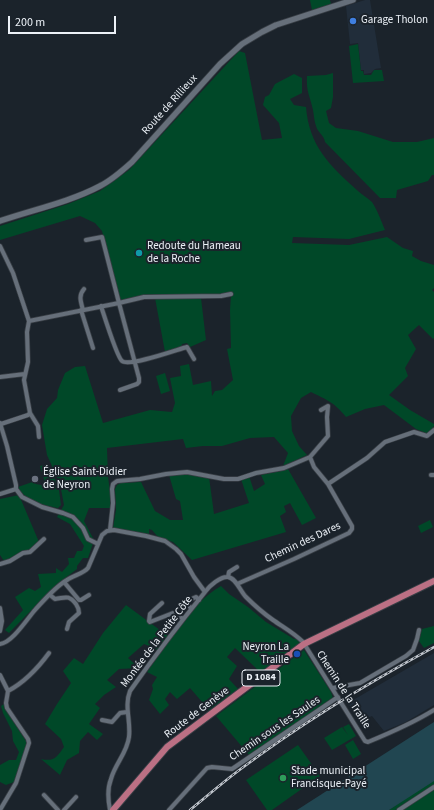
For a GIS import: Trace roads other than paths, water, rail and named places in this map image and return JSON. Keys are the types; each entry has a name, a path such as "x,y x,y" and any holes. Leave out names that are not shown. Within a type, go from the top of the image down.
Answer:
{"main road":[{"name":"Route de Genève","path":"113,810 159,756 173,743 304,644 434,581"}],"street":[{"name":"Route de Rillieux","path":"0,221 82,194 101,186 132,162 220,64 242,44 262,32 276,26 353,0"},
{"path":"86,240 102,237 135,362 139,382 120,390"},
{"path":"0,246 13,273 29,321 27,332 28,362 24,385 30,413 38,426 39,437"},
{"path":"84,289 81,292 80,298 93,348"},
{"path":"29,321 144,297 221,296 231,294"},
{"path":"101,306 120,360 135,362 187,346 194,359"},
{"path":"0,377 25,374"},
{"path":"110,530 113,503 112,489 113,484 116,481 187,472 230,480 284,468 310,457 328,436 326,417 328,406 321,410"},
{"path":"30,413 28,415 0,423 7,446 16,489 22,497 42,506 63,512 72,517 83,528 88,539 98,544"},
{"path":"328,484 367,458 385,442 414,432 427,436 434,430"},
{"name":"Chemin des Dares","path":"236,584 294,559 349,532 352,529 352,526 328,484 314,467 310,457"},
{"path":"0,494 16,489"},
{"path":"0,644 3,644 13,636 50,594 64,582 88,568 104,532 110,530 156,538 170,544 181,554 194,577 205,592"},
{"path":"0,564 23,553 30,552 44,539"},
{"name":"Montée de la Petite Côte","path":"110,810 108,799 111,779 125,751 129,736 127,701 130,691 183,619 205,592 222,578 228,577 229,572 237,567"},
{"path":"228,577 234,580 236,584"},
{"path":"64,582 79,600 89,595"},
{"name":"Chemin de la Traille","path":"236,584 243,594 264,614 297,636 304,644 365,741 368,742 413,722 434,710"},
{"path":"50,594 55,599 71,598 78,606 79,613 69,622 67,629"},
{"path":"192,608 186,603 187,601 196,596 199,600"},
{"path":"162,603 150,614 150,622 173,613 183,619"},
{"path":"0,608 2,621 0,631"},
{"path":"332,688 360,683 406,656 413,650 419,630"},
{"path":"8,692 15,688 34,671 49,653"},
{"path":"0,675 8,692 6,704 7,708 29,743 16,782 0,810"},
{"name":"Chemin sous les Saules","path":"169,810 207,768 212,766 232,769 338,697"},
{"path":"102,720 112,722 120,713 127,712"},
{"path":"399,810 434,787"},
{"path":"44,795 58,810"},
{"path":"64,810 76,797"}],"railway":[{"path":"190,810 238,771 285,737 358,690 434,647"}],"place":[{"name":"Garage Tholon","path":"353,21"},
{"name":"Redoute du Hameau de la Roche","path":"139,253"},
{"name":"Église Saint-Didier de Neyron","path":"35,479"},
{"name":"Neyron La Traille","path":"297,654"},
{"name":"Stade municipal Francisque-Payé","path":"283,778"}]}
